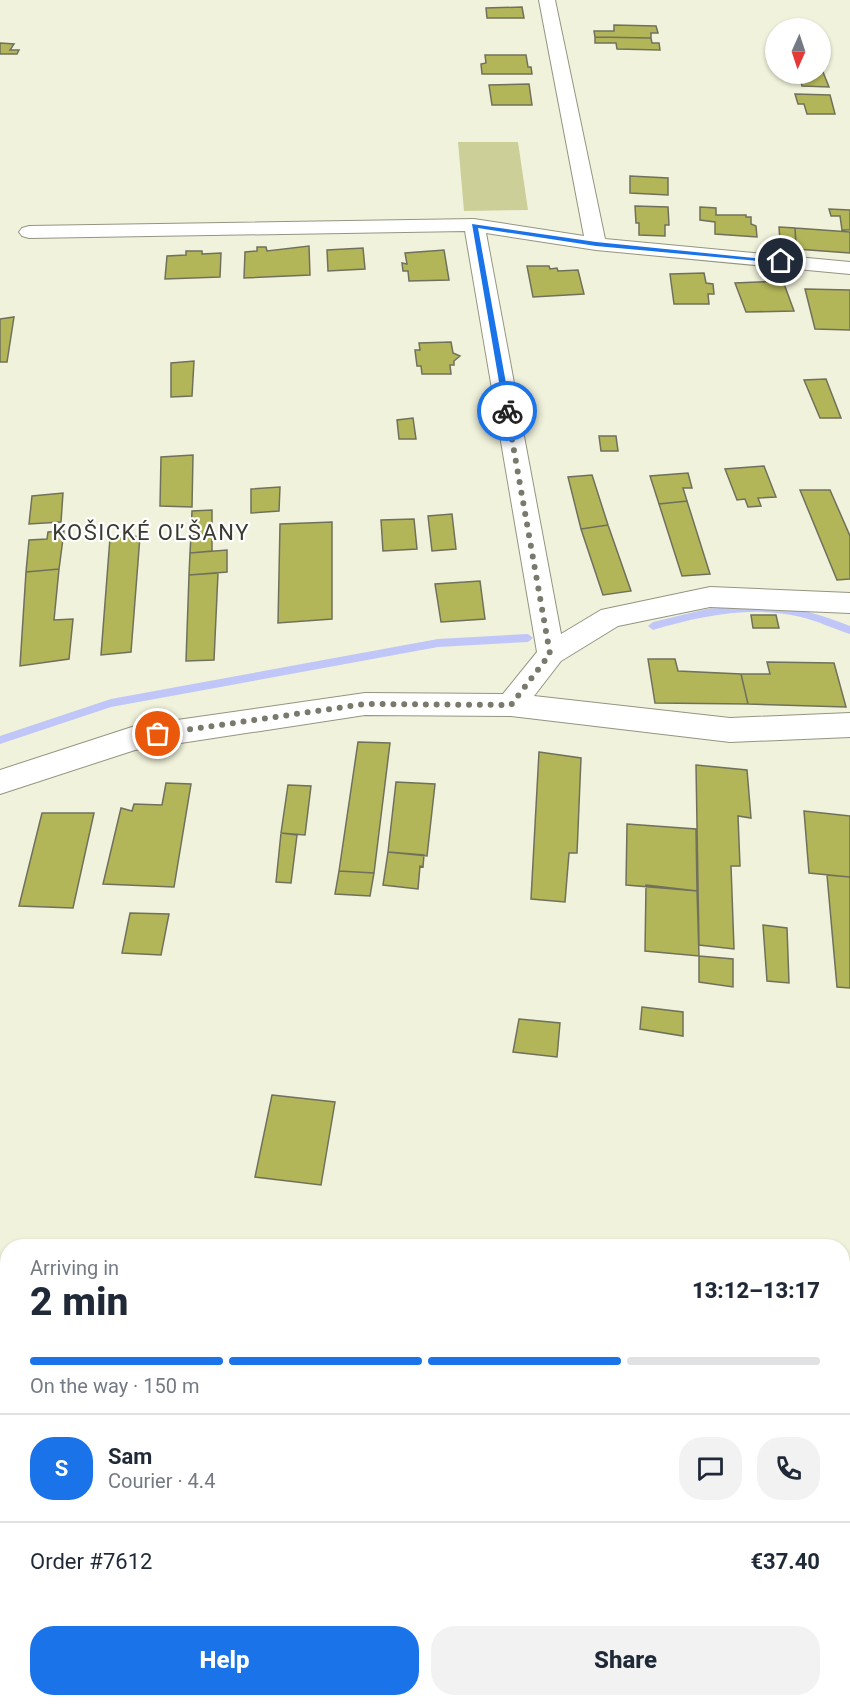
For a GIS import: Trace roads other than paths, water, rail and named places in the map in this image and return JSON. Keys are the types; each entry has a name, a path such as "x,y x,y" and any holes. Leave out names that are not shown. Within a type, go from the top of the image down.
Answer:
{"street":[{"path":"547,0 596,244"},
{"path":"474,225 550,654"},
{"path":"29,232 474,225 596,244 850,268"},
{"path":"511,705 550,654 611,617 710,597 850,603"},
{"path":"0,782 146,736 365,704 511,705 730,730 850,725"}],"waterway":[{"path":"653,626 707,613 765,608 807,615 850,630"},
{"path":"0,740 111,703 438,643 528,638"}],"district":[{"name":"KOŠICKÉ OĽŠANY","path":"151,532"}]}
